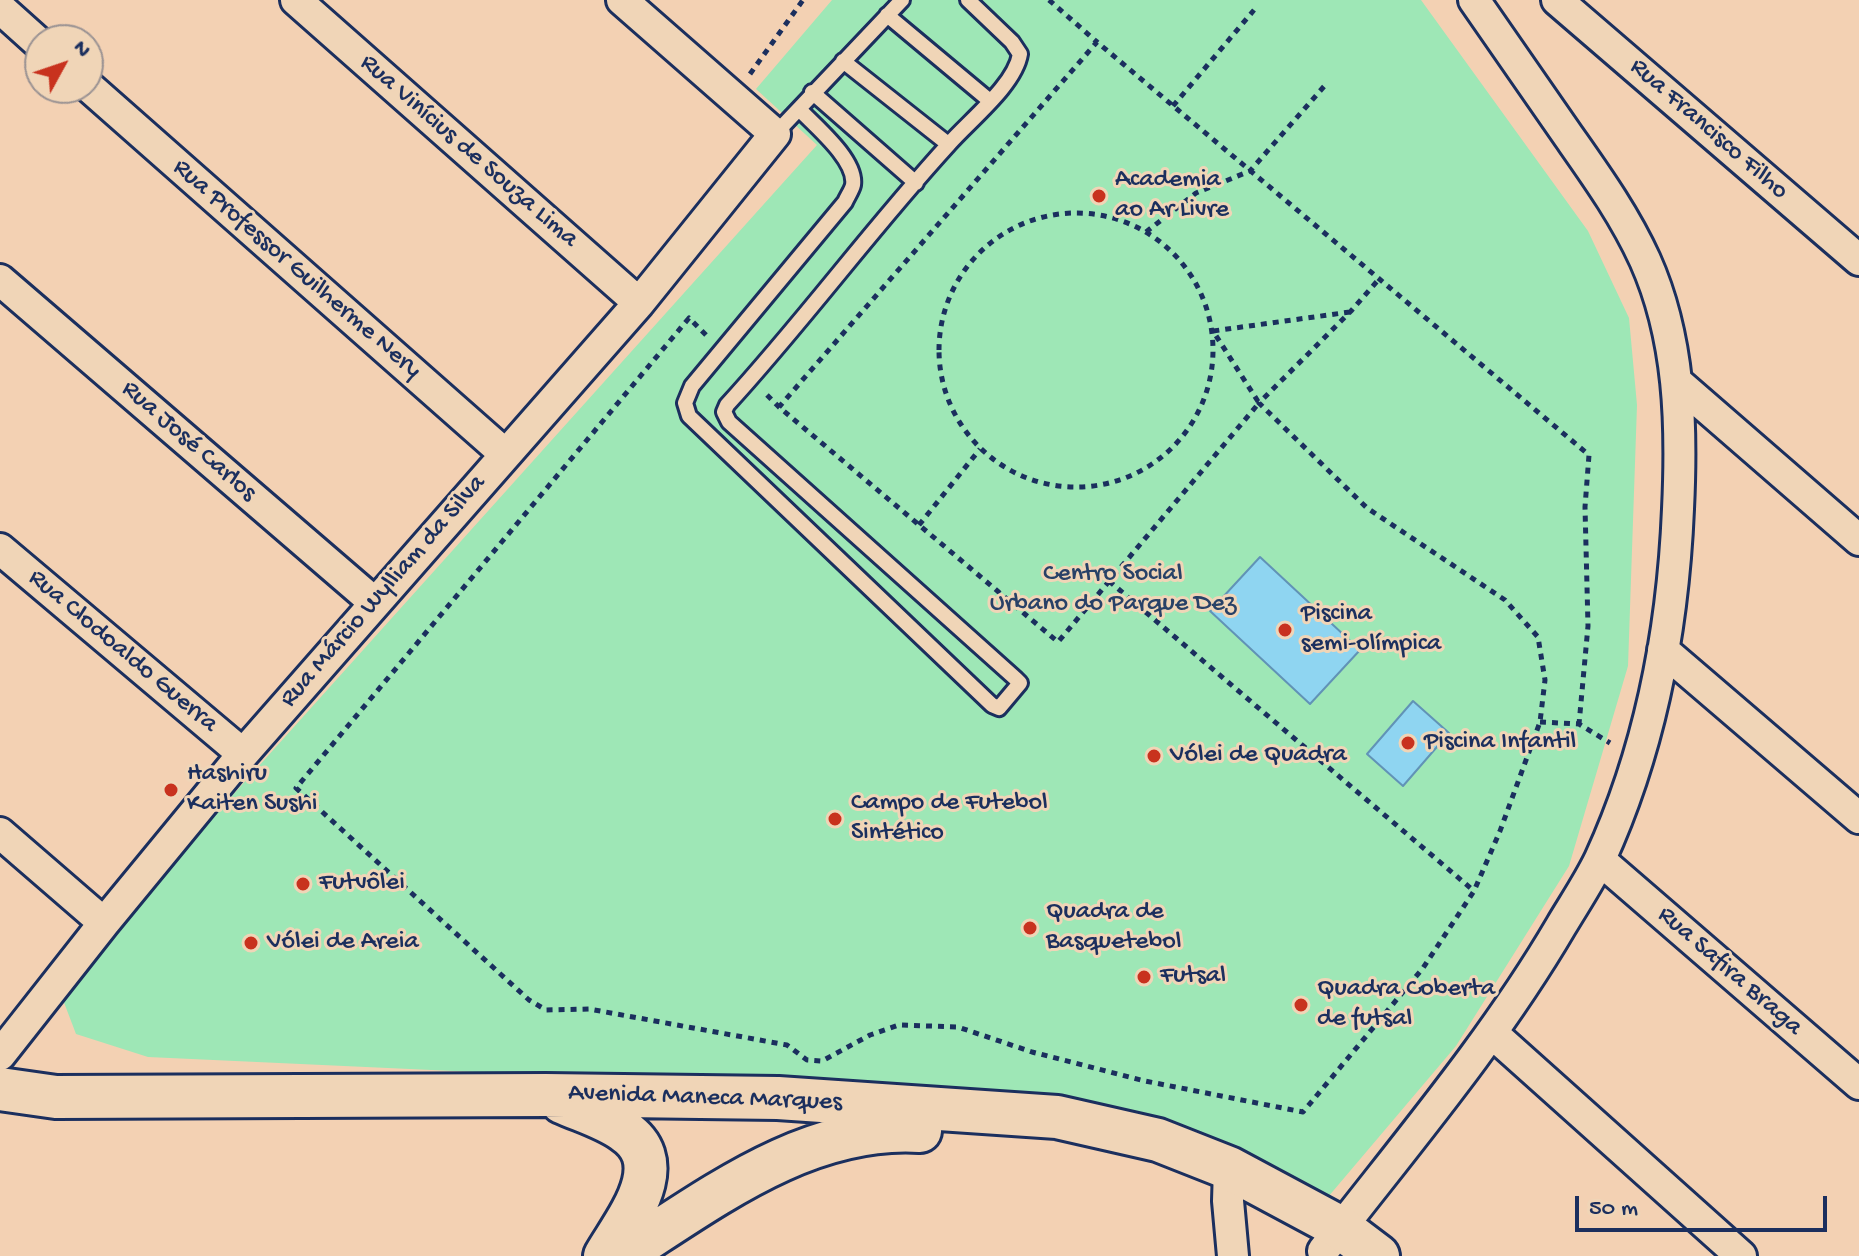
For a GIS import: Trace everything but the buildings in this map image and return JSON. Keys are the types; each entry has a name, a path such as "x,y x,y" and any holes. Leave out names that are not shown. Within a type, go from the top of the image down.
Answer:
{"main road":[{"name":"Avenida Maneca Marques","path":"0,1089 56,1097 546,1095 778,1098 1057,1117 1158,1140 1332,1245 1378,1256"},
{"path":"546,1095 621,1128 642,1149 647,1176 641,1194 605,1256"},
{"name":"Avenida Maneca Marques","path":"621,1256 738,1182 792,1155 838,1138 872,1132 902,1130 1051,1138 1119,1153 1185,1179 1228,1185"}],"street":[{"name":"Rua Vinícius de Souza Lima","path":"296,0 639,303"},
{"path":"622,0 775,134"},
{"path":"1332,1245 1492,1033 1546,952 1600,860 1642,749 1675,575 1679,477 1677,382 1666,318 1645,260 1614,201 1474,0"},
{"name":"Rua Francisco Filho","path":"1557,0 1859,260"},
{"path":"0,8 24,30"},
{"name":"Rua Professor Guilherme Nery","path":"104,100 505,454"},
{"name":"Rua Márcio Wylliam da Silva","path":"0,1055 243,754 639,303 775,134"},
{"name":"Rua José Carlos","path":"0,280 375,603"},
{"path":"1677,382 1859,540"},
{"name":"Rua Clodoaldo Guerra","path":"0,549 243,754"},
{"path":"1663,650 1859,818"},
{"path":"0,833 104,923"},
{"name":"Rua Safira Braga","path":"1600,860 1859,1084"},
{"path":"1492,1033 1741,1256"},
{"path":"1228,1185 1233,1256"}],"lane":[{"path":"775,134 902,0"},
{"path":"799,109 842,155 851,169 853,184 845,202 687,393 685,403 689,416 992,705 1001,707 1020,683 729,422 724,412 948,144 990,101 1018,66 1020,54 1012,42 968,0"},
{"path":"887,15 990,101"},
{"path":"843,61 948,144"},
{"path":"812,92 916,183"}],"path":[{"path":"733,98 803,0"},
{"path":"1049,0 1589,455 1585,507 1588,626 1579,724 1540,722"},
{"path":"1173,106 1254,10"},
{"path":"779,407 1097,42"},
{"path":"1146,232 1196,193 1250,171 1327,83"},
{"path":"722,350 689,318 296,788 529,1000 546,1010 589,1009 787,1045 807,1060 822,1061 870,1035 899,1025 958,1027 1032,1052 1145,1081 1303,1112 1423,968 1474,891 1540,722 1545,680 1538,637 1505,600 1367,508 1259,403 1213,331 1200,289 1175,254 1139,227 1098,213 1054,213 1012,227 977,253 952,288 938,331 940,375 954,415 980,449 1015,474 1056,487 1098,487 1139,474 1173,449 1199,415 1212,374 1213,331"},
{"path":"751,378 779,407 1058,642 1259,403 1379,279"},
{"path":"1213,331 1351,311"},
{"path":"919,525 980,449"},
{"path":"1109,581 1474,891"}],"green space":[{"name":"Centro Social Urbano do Parque Dez","path":"832,0 1421,0 1588,231 1629,318 1637,405 1628,666 1569,866 1456,1046 1328,1197 1234,1152 693,1082 148,1057 76,1034 60,992 124,916 817,145 756,89"}],"water":[{"name":"Piscina semi-olímpica","path":"1260,557 1360,650 1310,704 1210,611"},
{"name":"Piscina Infantil","path":"1413,701 1449,733 1403,786 1367,754"}],"place":[{"name":"Academia ao Ar Livre","path":"1099,196"},
{"name":"Piscina semi-olímpica","path":"1285,630"},
{"name":"Piscina Infantil","path":"1408,743"},
{"name":"Vólei de Quadra","path":"1154,756"},
{"name":"Hashiru Kaiten Sushi","path":"171,790"},
{"name":"Campo de Futebol Sintético","path":"835,819"},
{"name":"Futvôlei","path":"303,884"},
{"name":"Quadra de Basquetebol","path":"1030,928"},
{"name":"Vólei de Areia","path":"251,943"},
{"name":"Futsal","path":"1144,977"},
{"name":"Quadra Coberta de futsal","path":"1301,1005"}]}
